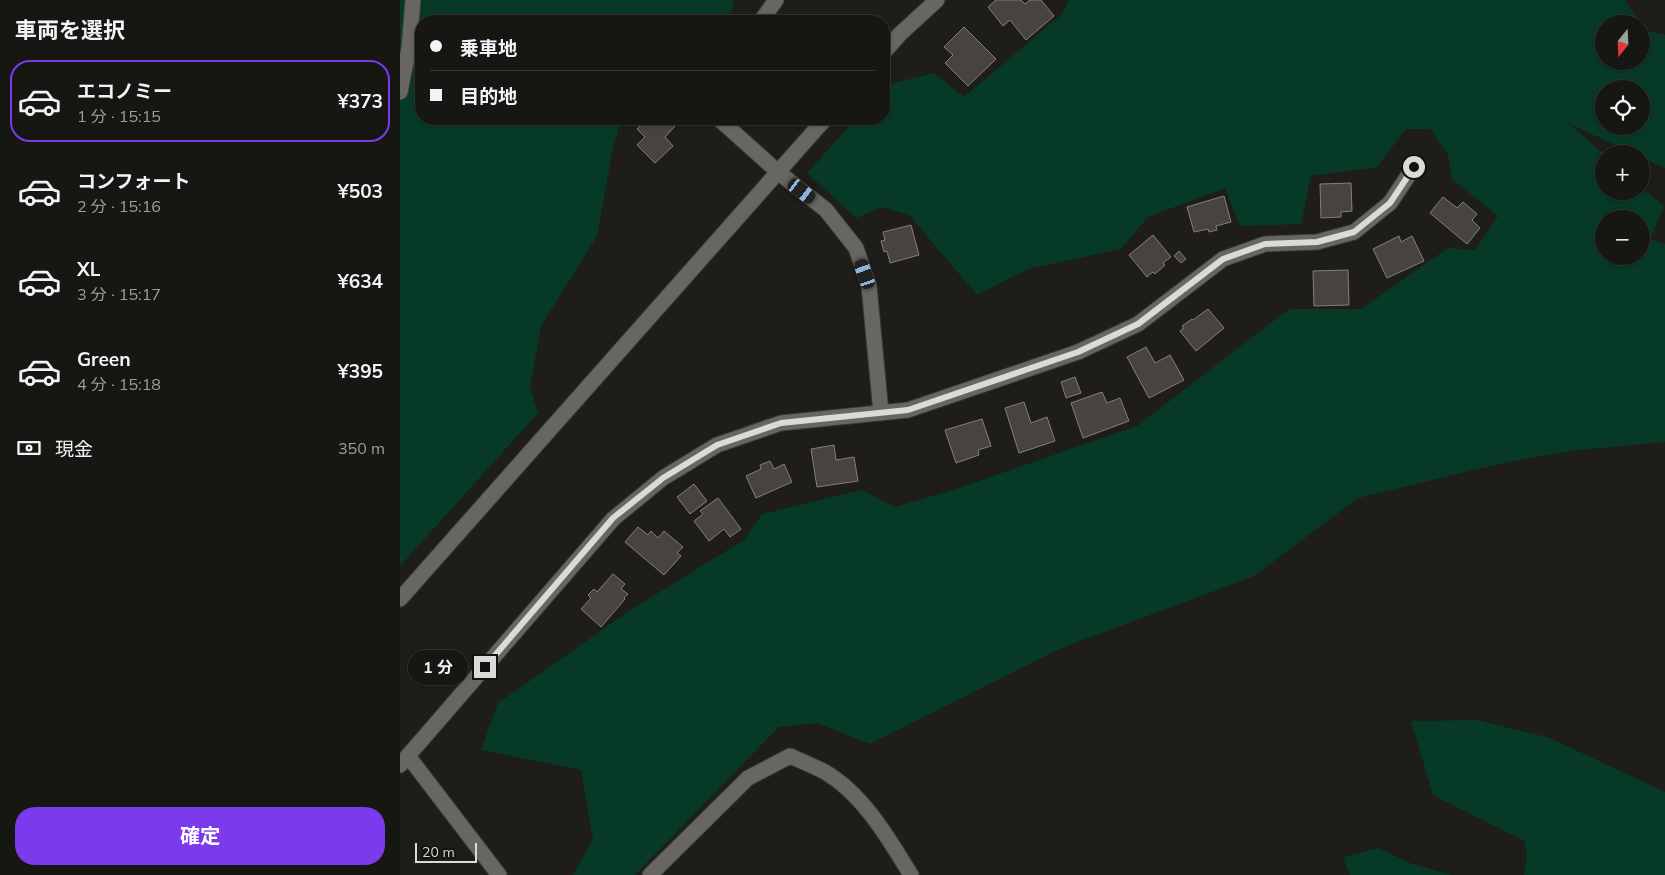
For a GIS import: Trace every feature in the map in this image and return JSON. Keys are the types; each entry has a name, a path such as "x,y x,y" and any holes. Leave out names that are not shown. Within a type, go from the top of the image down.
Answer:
{"street":[{"path":"400,92 409,48 413,0"},
{"path":"765,15 776,0"},
{"path":"890,45 937,0"},
{"path":"726,125 778,172 826,210 856,248 869,286 881,413"},
{"path":"400,599 820,125"},
{"path":"499,875 404,761 613,518 663,478 717,445 781,423 908,410 1078,352 1138,324 1223,259 1265,244 1317,242 1354,232 1390,203 1414,167"},
{"path":"650,875 748,778 790,756 826,772 849,790 880,825 911,875"}],"green space":[{"path":"400,0 733,0 732,12 726,15 415,15 415,125 619,125 612,153 597,236 541,326 530,387 538,413 400,566"},
{"path":"1069,0 1625,0 1635,15 1595,15 1595,70 1650,70 1650,31 1665,35 1665,168 1650,161 1650,145 1616,145 1568,123 1595,146 1595,200 1650,200 1650,194 1664,206 1650,239 1665,244 1665,442 1570,451 1503,463 1358,498 1254,576 1059,649 870,744 817,723 779,727 635,875 573,875 593,839 581,770 481,750 498,703 635,607 744,540 762,514 862,490 895,507 956,489 1137,426 1289,309 1361,309 1448,248 1475,250 1498,216 1452,179 1448,155 1430,129 1406,129 1377,167 1311,176 1301,224 1240,226 1225,188 1148,217 1121,249 1028,269 977,295 909,215 882,207 856,218 807,173 851,125 890,125 890,84 934,73 964,97 1062,14"},
{"path":"1477,720 1550,738 1665,792 1665,875 1524,875 1527,856 1525,841 1433,795 1411,721"},
{"path":"1379,848 1412,864 1453,875 1350,875 1343,857"}],"building":[{"path":"996,0 1021,0 1025,4 1030,0 1041,0 1054,16 1026,40 1010,20 1003,26 988,7"},
{"path":"964,27 996,59 968,86 945,63 953,55 944,47"},
{"path":"641,125 676,125 665,137 673,146 655,163 637,145 645,137 637,129"},
{"path":"1351,183 1352,211 1341,212 1341,217 1321,218 1320,184"},
{"path":"1224,196 1231,222 1216,226 1217,230 1209,232 1208,229 1194,232 1187,207"},
{"path":"1443,197 1457,208 1463,202 1477,214 1472,220 1480,228 1467,244 1430,213"},
{"path":"911,225 919,255 890,263 887,251 884,252 881,241 885,240 883,232"},
{"path":"1153,235 1171,257 1163,263 1165,265 1155,274 1153,272 1147,277 1129,255"},
{"path":"1399,236 1401,242 1412,236 1424,261 1387,278 1373,249"},
{"path":"1179,251 1186,259 1181,263 1174,256"},
{"path":"1348,270 1349,305 1314,306 1313,271"},
{"path":"1208,309 1224,328 1196,351 1180,331 1184,328 1182,326"},
{"path":"1146,347 1155,363 1170,355 1184,380 1149,398 1127,357"},
{"path":"1075,377 1081,393 1066,398 1061,382"},
{"path":"1102,392 1107,403 1120,398 1129,421 1083,438 1071,403"},
{"path":"1024,402 1031,423 1047,417 1055,441 1019,453 1005,408"},
{"path":"982,419 991,446 978,450 979,455 956,463 945,430"},
{"path":"834,445 836,460 854,457 858,481 817,487 811,449"},
{"path":"770,461 774,469 784,464 792,482 756,498 746,476 761,469 760,465"},
{"path":"694,484 707,501 690,514 677,497"},
{"path":"718,498 741,529 730,537 724,529 709,541 694,521 703,514 700,511"},
{"path":"638,527 648,535 651,531 658,538 664,531 683,547 677,553 681,556 664,575 625,542"},
{"path":"613,574 625,584 621,589 628,594 601,627 581,609 591,598 588,595 594,589 597,592"}],"route":[{"path":"485,667 613,518 663,478 717,445 781,423 908,410 1078,352 1138,324 1223,259 1265,244 1317,242 1354,232 1390,203 1414,167"}]}
